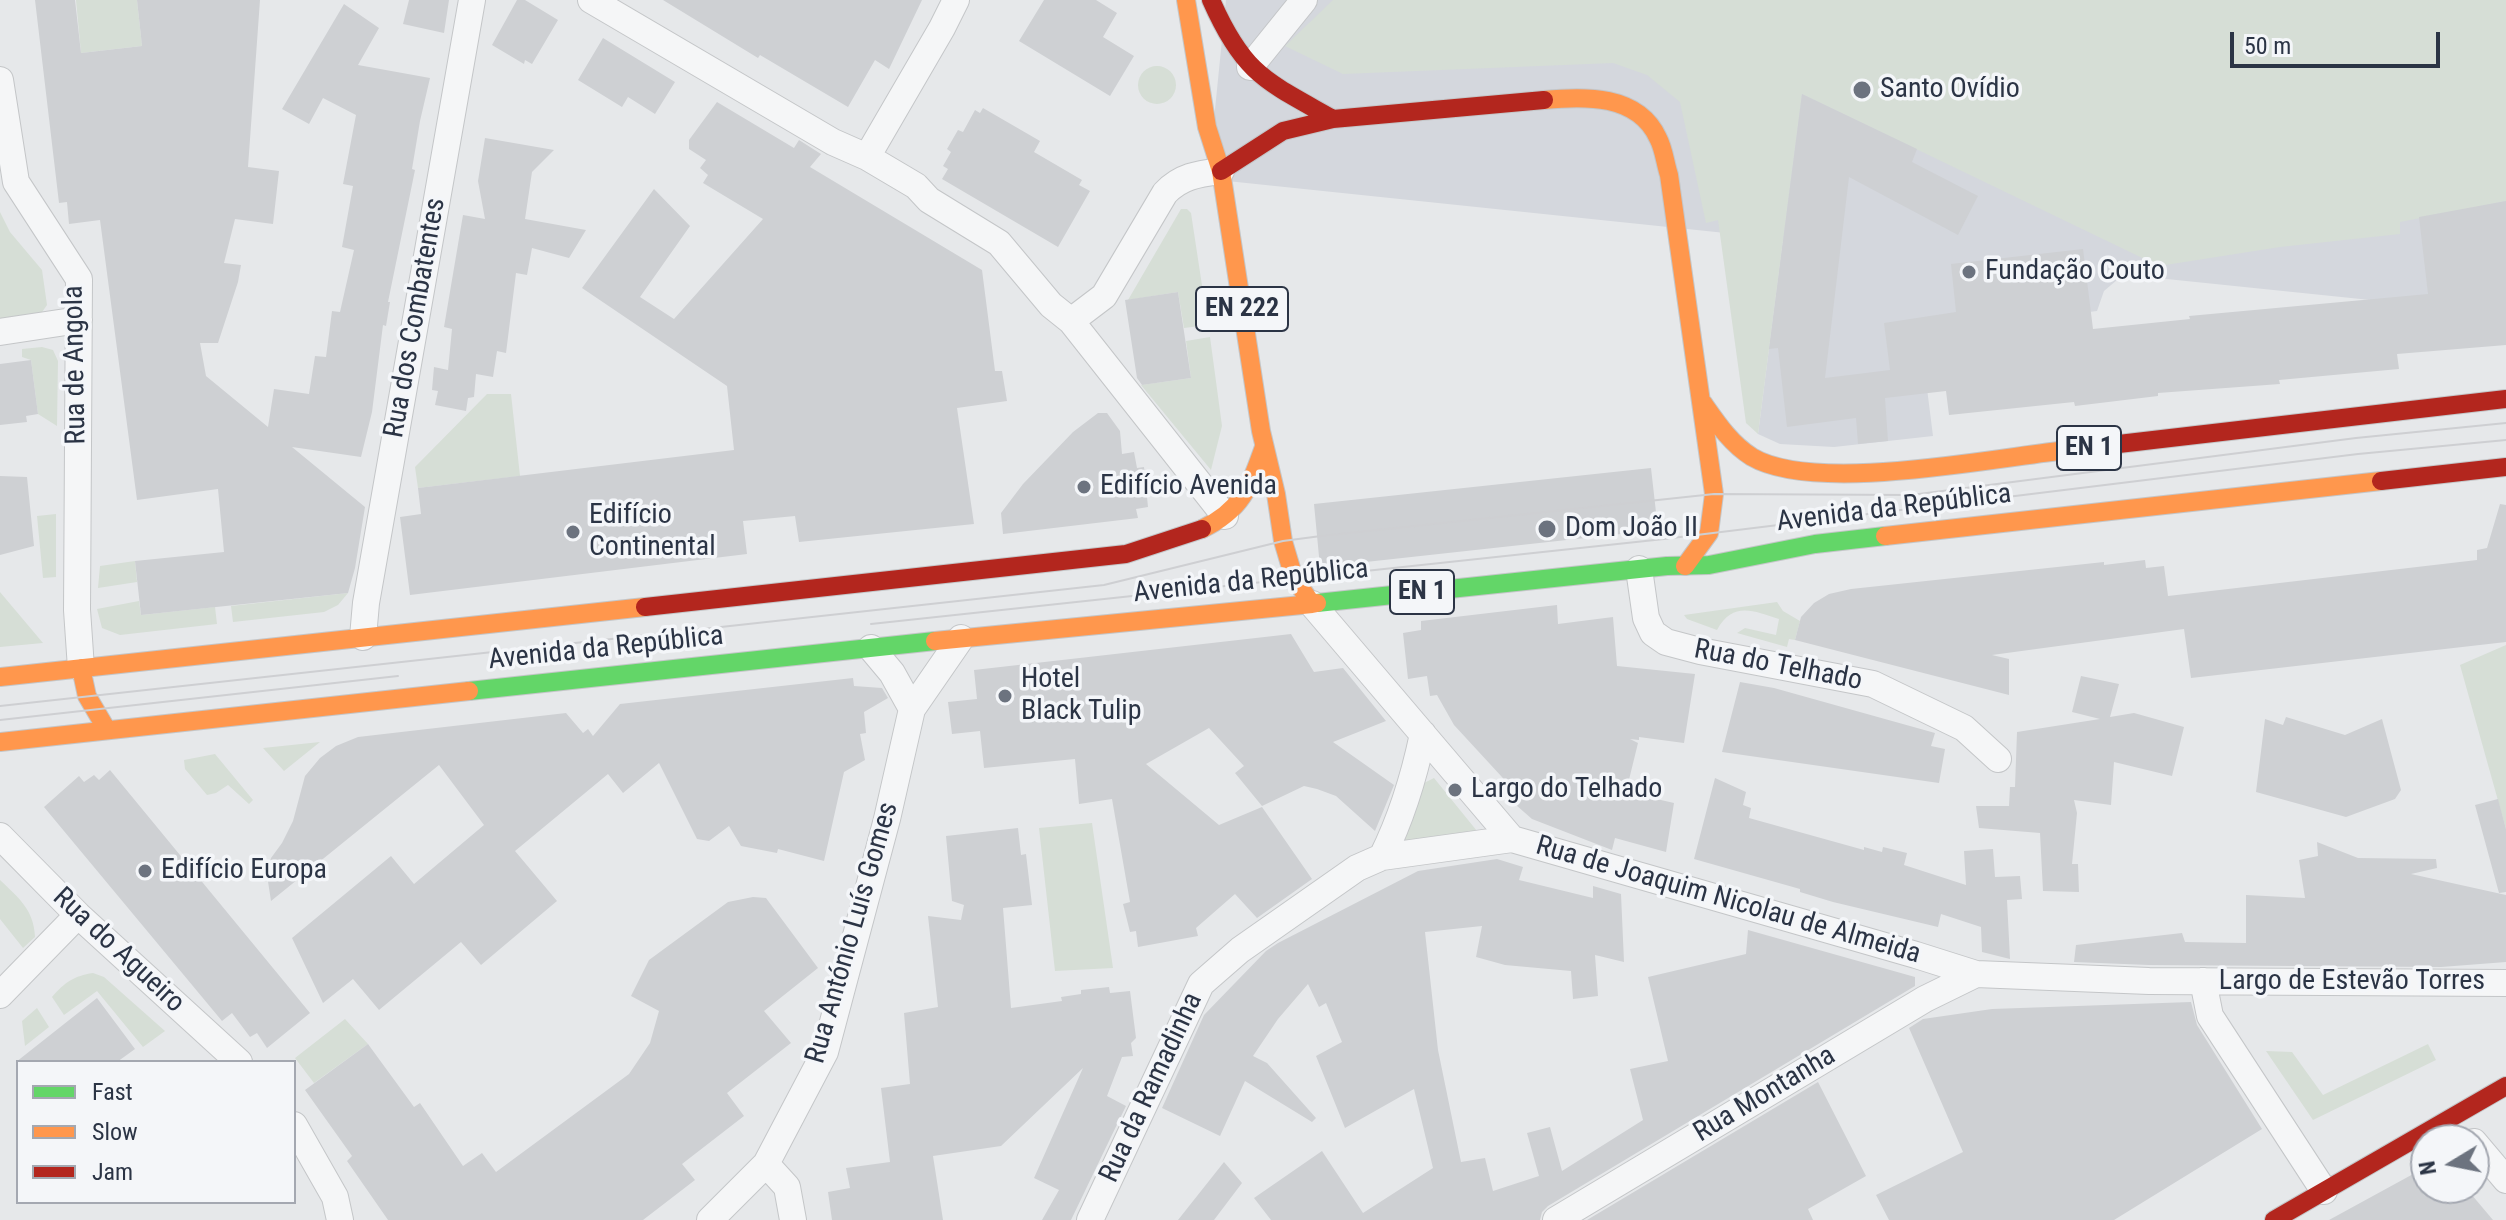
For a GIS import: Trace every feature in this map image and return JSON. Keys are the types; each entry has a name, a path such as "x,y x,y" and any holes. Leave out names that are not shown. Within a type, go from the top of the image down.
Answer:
{"main road":[{"name":"EN 222","path":"1186,0 1207,127 1221,171 1264,447"},
{"path":"1211,0 1227,36 1250,67 1285,92 1333,119"},
{"path":"1221,171 1283,131 1333,119 1575,97 1604,98 1635,111 1657,135 1669,175 1714,494 1709,533 1685,566"},
{"name":"Avenida da República","path":"1700,398 1729,440 1763,462 1808,471 1843,472 2251,431 2506,399"},
{"name":"Avenida da República","path":"0,677 1126,554 1198,531 1225,516 1249,489 1264,447"},
{"path":"1264,447 1276,494 1283,541 1294,578 1312,604"},
{"name":"Avenida da República","path":"0,742 961,638 1639,569 1709,565 1815,544 2506,467"},
{"path":"81,668 87,696 107,730"},
{"path":"2274,1220 2506,1086"}],"street":[{"name":"Rua dos Combatentes","path":"363,637 369,587 472,0"},
{"path":"591,0 833,142 867,157 916,186 929,200 999,243 1051,305 1071,321 1225,516"},
{"path":"867,157 956,0"},
{"path":"1250,67 1304,0"},
{"name":"Rua de Angola","path":"0,80 16,182 79,279 77,610 81,668"},
{"path":"1071,321 1104,296 1165,193 1177,181 1221,171"},
{"path":"0,332 79,320"},
{"name":"Rua do Telhado","path":"1639,569 1646,618 1653,633 1666,642 1873,684 1964,728 1998,759"},
{"name":"Rua de Joaquim Nicolau de Almeida","path":"1312,604 1512,839 1976,974 2203,981"},
{"name":"Rua António Luís Gomes","path":"710,1220 766,1164 825,1052 887,819 912,709 961,638"},
{"path":"871,648 892,673 912,709"},
{"path":"1382,857 1411,786 1423,734"},
{"name":"Rua do Agueiro","path":"0,836 78,915 237,1060"},
{"path":"1382,857 1512,839"},
{"name":"Rua da Ramadinha","path":"1090,1220 1201,984 1240,950 1357,868 1382,857"},
{"path":"0,995 78,915"},
{"name":"Rua Montanha","path":"1556,1220 1925,999 1976,974"},
{"name":"Largo de Estevão Torres","path":"2324,1191 2210,1016 2203,981 2506,983"},
{"path":"2453,1117 2459,1124"},
{"path":"296,1129 335,1197 340,1220"},
{"path":"2490,1161 2506,1180"},
{"path":"766,1164 787,1187 793,1220"}],"shaded area":[{"path":"76,0 137,0 142,46 81,53"},
{"name":"Santo Ovídio","path":"1226,0 2506,0 2506,314 2157,278 2117,280 2104,291 2097,311 1920,333 1933,436 1834,447 1780,444 1758,434 1783,239 1208,179"},
{"name":"Santo Ovídio","path":"1333,0 2506,0 2506,201 2400,222 2400,234 2280,247 2159,266 1802,94 1758,434 1746,423 1718,220 1706,223 1680,102 1647,75 1613,63 1343,74 1285,46"},
{"path":"1157,66 1170,72 1176,85 1170,98 1157,104 1144,98 1138,85 1144,72"},
{"path":"1181,209 1191,213 1208,325 1184,328 1178,292 1128,300"},
{"path":"0,212 10,232 42,270 47,305 40,315 0,321"},
{"path":"1210,337 1222,426 1211,470 1141,385 1191,378 1186,341"},
{"path":"42,347 53,350 58,361 57,426 38,414 31,360 22,357 22,349"},
{"path":"487,394 511,394 520,476 418,488 415,467"},
{"path":"56,514 56,577 43,578 37,516"},
{"path":"135,561 137,582 98,588 100,566"},
{"path":"0,592 43,643 0,647"},
{"path":"348,593 338,605 324,612 233,622 231,606"},
{"path":"139,601 141,615 215,607 217,624 120,635 102,628 97,609"},
{"path":"1777,602 1783,611 1800,621 1795,640 1789,639 1787,647 1737,633 1745,628 1776,635 1779,619 1770,616 1752,611 1737,612 1723,621 1717,630 1687,619 1684,615"},
{"path":"2506,645 2506,829 2460,665"},
{"path":"320,742 284,771 263,748"},
{"path":"215,754 253,800 249,804 228,785 207,795 185,769 184,760"},
{"path":"1434,778 1477,831 1407,845 1402,839 1424,783"},
{"path":"1092,823 1113,968 1055,971 1039,828"},
{"path":"0,880 19,899 32,919 35,937 23,948 0,919"},
{"path":"93,973 104,977 165,1031 143,1047 97,991 64,1015 52,997 70,980"},
{"path":"37,1008 49,1027 25,1046 22,1021"},
{"path":"345,1019 368,1044 314,1083 295,1058"},
{"path":"2428,1044 2436,1060 2313,1120 2266,1051 2292,1052 2323,1095"}],"building":[{"path":"35,0 75,0 81,53 142,46 137,0 260,0 248,167 279,171 273,224 235,219 224,263 241,265 238,282 218,343 200,343 206,376 268,427 274,389 309,394 315,356 326,357 332,311 340,312 354,250 342,247 353,186 343,184 356,115 323,98 309,124 282,109 344,4 379,28 358,65 430,78 386,326 383,325 372,412 361,457 292,447 365,507 348,593 141,615 135,561 224,552 218,489 137,500 100,220 69,224 67,202 59,203"},
{"path":"409,0 449,0 444,33 403,24"},
{"path":"517,0 525,0 558,20 532,64 525,60 524,64 492,45"},
{"path":"663,0 922,0 889,69 875,60 848,107 760,55 758,58"},
{"path":"1044,0 1096,0 1117,13 1103,37 1134,56 1110,96 1019,41"},
{"path":"603,38 675,82 655,114 628,97 622,107 578,80"},
{"path":"1802,94 1917,149 1912,162 1978,196 1958,235 1849,177 1825,378 1890,370 1884,323 1956,312 1951,264 2083,249 2093,329 2190,319 2189,316 2428,294 2419,217 2506,201 2506,345 2397,354 2399,369 2279,380 2280,384 2158,393 2158,396 2075,406 2074,402 1949,415 1946,391 1885,398 1888,441 1858,444 1856,418 1787,427 1778,348 1769,349"},
{"path":"717,102 794,148 799,140 821,154 810,167 982,270 995,371 1002,371 1007,401 957,408 974,524 799,542 795,516 743,521 747,554 410,595 400,517 421,514 418,488 734,450 727,386 582,288 654,189 690,226 640,297 674,319 763,219 703,183 708,175 700,168 706,160 689,149 689,140"},
{"path":"983,108 1040,141 1034,152 1082,180 1079,185 1090,191 1058,247 942,179 948,169 943,166 951,152 947,149 958,130 963,132 975,110 980,113"},
{"path":"485,138 554,150 532,172 525,219 586,230 569,258 532,248 527,275 516,273 506,353 497,351 493,377 476,374 474,397 468,398 466,411 435,405 438,391 432,390 434,367 448,370 452,329 444,327 463,215 485,219 478,181"},
{"path":"1178,292 1191,378 1142,385 1137,378 1125,300"},
{"path":"31,360 38,414 26,416 27,422 0,425 0,364"},
{"name":"Edifício Avenida","path":"1098,413 1107,413 1120,431 1122,454 1134,452 1137,468 1144,467 1148,507 1136,509 1138,518 1003,534 1001,513 1023,484 1073,432"},
{"path":"1651,468 1658,530 1320,567 1314,504"},
{"path":"0,476 27,477 34,546 0,555"},
{"path":"2500,504 2506,505 2506,642 2191,678 2184,629 1992,655 2009,659 2009,695 1795,640 1801,617 1814,603 1829,594 1851,589 2145,560 2146,568 2164,566 2168,596 2477,560 2477,550 2487,548"},
{"path":"1557,605 1558,624 1613,617 1617,666 1695,674 1684,743 1639,737 1639,740 1630,739 1638,743 1626,792 1674,803 1666,852 1615,838 1612,850 1532,819 1508,798 1513,789 1454,725 1437,695 1430,696 1427,676 1408,679 1403,633 1421,630 1421,621"},
{"path":"1291,634 1314,672 1343,668 1386,721 1333,742 1394,785 1375,831 1336,796 1304,786 1262,806 1235,773 1244,766 1209,728 1146,764 1219,825 1262,807 1312,879 1257,918 1235,894 1196,928 1198,936 1138,947 1136,931 1130,932 1123,904 1130,902 1112,799 1079,804 1075,759 984,768 980,731 952,734 948,702 977,699 974,670"},
{"path":"2081,676 2119,684 2110,717 2134,713 2184,727 2172,776 2114,762 2111,805 2074,800 2077,813 2072,864 2078,864 2079,892 2043,891 2040,833 1979,828 1976,806 2009,806 2010,787 2015,787 2017,732 2100,719 2072,712"},
{"path":"853,678 854,686 882,688 888,698 864,712 866,733 860,734 865,760 844,772 824,861 778,849 777,853 741,846 729,826 709,841 697,839 659,763 623,793 608,774 515,851 557,901 481,965 461,942 379,1010 353,979 323,1003 292,938 391,856 414,884 484,825 439,765 271,901 267,875 271,858 293,821 305,776 320,758 336,746 358,737 566,713 583,733 588,729 593,736 620,704"},
{"path":"1740,682 1774,688 1935,733 1931,746 1945,749 1939,783 1722,752"},
{"path":"2286,717 2345,735 2382,719 2401,790 2395,799 2346,817 2256,792 2265,719 2283,725"},
{"name":"Edifício Europa","path":"110,770 310,1013 267,1048 257,1033 250,1037 232,1013 222,1021 44,807 79,776 84,782 94,775 99,780"},
{"path":"1715,778 1746,792 1743,805 1751,808 1749,818 1864,850 1864,847 1882,852 1883,847 1907,853 1904,865 1966,885 1964,851 1993,849 1995,877 2020,876 2022,899 2007,900 2010,959 1982,952 1981,927 1941,914 1938,927 1833,902 1800,892 1800,889 1694,859"},
{"path":"2498,799 2506,829 2506,892 2499,893 2475,805"},
{"path":"1018,828 1021,855 1026,854 1032,905 1003,908 1011,1008 1062,1001 1061,997 1081,994 1081,990 1109,987 1110,993 1130,991 1136,1038 1131,1043 1133,1056 1122,1057 1107,1096 1126,1106 1071,1220 1042,1220 1059,1190 1034,1178 1083,1068 1001,1146 933,1156 943,1220 832,1220 828,1192 850,1188 846,1168 890,1162 881,1088 910,1084 904,1013 938,1007 928,916 961,920 964,905 952,901 946,836"},
{"path":"2317,842 2358,858 2436,859 2437,868 2411,874 2506,895 2506,962 2441,967 2074,962 2076,945 2182,933 2185,942 2246,943 2246,895 2305,898 2299,860 2318,856"},
{"path":"1497,859 1523,867 1519,880 1593,898 1593,886 1621,894 1624,962 1595,955 1598,996 1573,999 1571,971 1505,965 1476,957 1482,926 1425,932 1438,1050 1461,1162 1485,1158 1493,1191 1539,1176 1527,1133 1550,1127 1562,1171 1643,1120 1630,1069 1668,1061 1648,977 1746,954 1748,930 1915,977 1915,986 1548,1206 1540,1220 1271,1220 1254,1198 1322,1151 1363,1213 1433,1168 1414,1089 1345,1128 1316,1056 1342,1042 1326,1003 1319,1007 1308,984 1278,1019 1253,1056 1267,1063 1316,1118 1312,1122 1245,1081 1220,1136 1162,1108 1204,1015 1266,951 1278,943 1418,871"},
{"path":"766,898 818,968 764,1011 791,1043 727,1093 744,1116 682,1164 695,1180 643,1220 388,1220 347,1161 352,1156 305,1090 368,1044 414,1107 420,1103 463,1166 482,1153 496,1172 629,1074 650,1043 659,1011 631,996 649,960 728,902"},
{"path":"97,998 135,1049 120,1060 19,1060"},
{"path":"2191,1002 2197,1025 2262,1129 2114,1220 1889,1220 1876,1195 1963,1152 1909,1028 1923,1019 1992,1009"},
{"path":"1818,1082 1866,1176 1808,1209 1813,1220 1587,1220"},
{"path":"1224,1162 1242,1183 1214,1220 1178,1220"},
{"path":"2410,1176 2410,1204 2480,1204 2493,1220 2329,1220"}],"tram line":[{"path":"0,706 1104,585 1283,541 1321,536 1714,494 1911,495 2356,438 2506,423"},
{"path":"871,624 1664,539 2358,454 2506,440"},
{"path":"0,720 398,676"}],"traffic: fast":[{"path":"1317,603 1667,566 1709,565 1815,544 1885,536"},
{"path":"469,691 935,641"}],"traffic: slow":[{"path":"1186,0 1207,127 1221,171 1261,431 1283,541 1294,578 1312,604 1317,603"},
{"path":"1544,100 1592,99 1624,106 1649,124 1662,147 1669,175 1714,494 1709,533 1685,566"},
{"path":"1703,403 1731,439 1752,457 1781,468 1817,473 1905,470 2067,450"},
{"path":"1202,529 1227,514 1243,496 1264,447"},
{"path":"1885,536 2381,481"},
{"path":"935,641 1312,604"},
{"path":"0,677 645,607"},
{"path":"81,668 87,696 107,730"},
{"path":"0,742 469,691"}],"traffic: jam":[{"path":"1211,0 1246,61 1290,95 1333,119"},
{"path":"1221,171 1283,131 1333,119 1544,100"},
{"path":"2067,450 2506,399"},
{"path":"2381,481 2506,467"},
{"path":"645,607 1126,554 1202,529"},
{"path":"2274,1220 2506,1086"}],"place":[{"name":"Santo Ovídio","path":"1862,90"},
{"name":"Fundação Couto","path":"1969,272"},
{"name":"Edifício Avenida","path":"1084,487"},
{"name":"Dom João II","path":"1547,529"},
{"name":"Edifício Continental","path":"573,532"},
{"name":"Hotel Black Tulip","path":"1005,696"},
{"name":"Largo do Telhado","path":"1455,790"},
{"name":"Edifício Europa","path":"145,871"}]}
